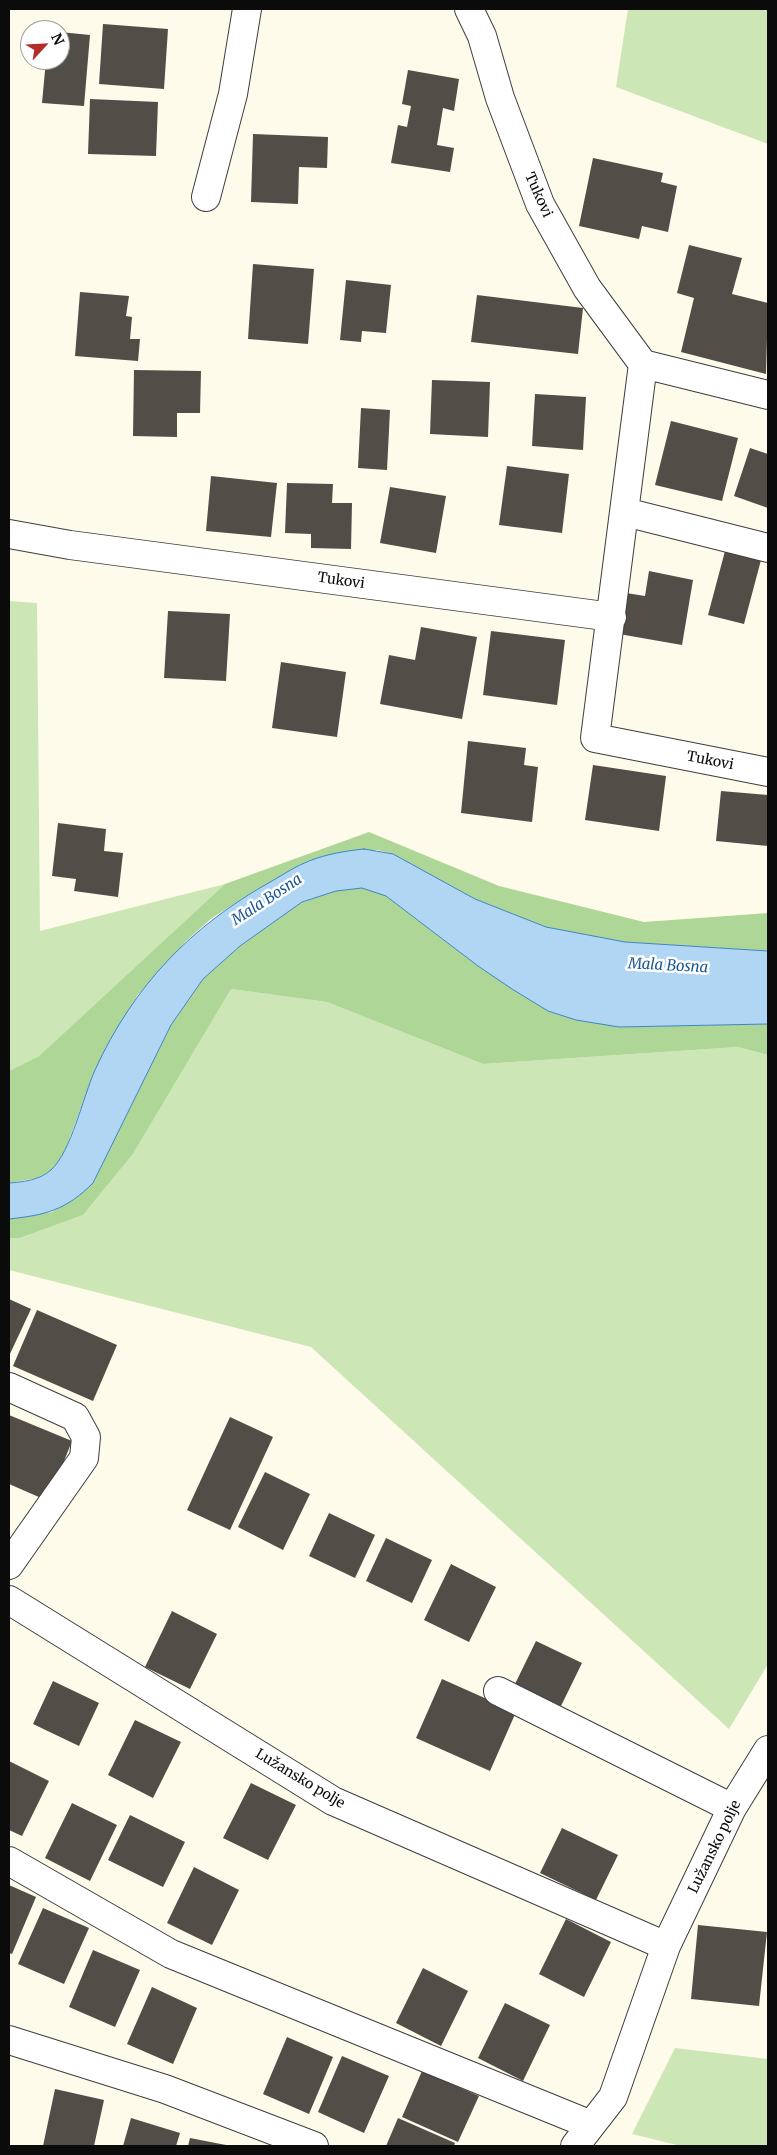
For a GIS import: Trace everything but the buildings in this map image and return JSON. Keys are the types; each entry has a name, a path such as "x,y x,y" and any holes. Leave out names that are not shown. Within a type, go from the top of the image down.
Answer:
{"street":[{"path":"206,197 233,94 247,9"},
{"name":"Tukovi","path":"469,9 482,36 500,98 540,204 587,288 643,364 595,738 768,772"},
{"path":"643,364 768,396"},
{"path":"625,512 768,548"},
{"name":"Tukovi","path":"9,534 70,545 612,617"},
{"path":"9,1387 75,1417 86,1437 84,1458 9,1565"},
{"name":"Lužansko polje","path":"9,1600 333,1801 666,1946"},
{"path":"498,1692 732,1808"},
{"name":"Lužansko polje","path":"575,2146 613,2097 666,1946 732,1808 768,1750"},
{"path":"9,1861 171,1954 591,2125"},
{"path":"9,2040 165,2089 314,2146"}],"green space":[{"path":"628,9 768,9 768,144 616,87"},
{"path":"9,601 37,603 40,931 225,884 39,1056 9,1071"},
{"path":"369,832 499,886 644,922 768,913 768,951 625,942 546,927 475,899 393,854 377,850 308,861 256,890 212,918 186,941 137,996 95,1070 63,1156 51,1171 37,1178 9,1183 9,1071 39,1056 225,884"},
{"path":"362,888 386,896 478,966 548,1011 576,1020 619,1027 768,1024 768,1055 738,1047 483,1064 327,1002 231,989 133,1154 83,1215 20,1238 9,1238 9,1219 52,1212 93,1183 171,1025 203,979 240,946 302,902 336,891"},
{"path":"231,989 327,1002 483,1064 738,1047 768,1055 768,1664 729,1729 311,1347 9,1270 9,1238 20,1238 83,1215 133,1154"},
{"path":"675,2048 768,2059 768,2146 681,2146 632,2134"}],"water":[{"name":"Mala Bosna","path":"364,849 393,854 475,899 546,927 625,942 768,951 768,1024 619,1027 576,1020 548,1011 512,989 478,966 386,896 362,888 336,891 302,902 240,946 203,979 171,1025 93,1183 74,1199 55,1210 9,1219 9,1183 26,1181 42,1176 58,1162 71,1138 90,1081 110,1039 147,985 168,960 216,918 290,870 323,856"}]}
